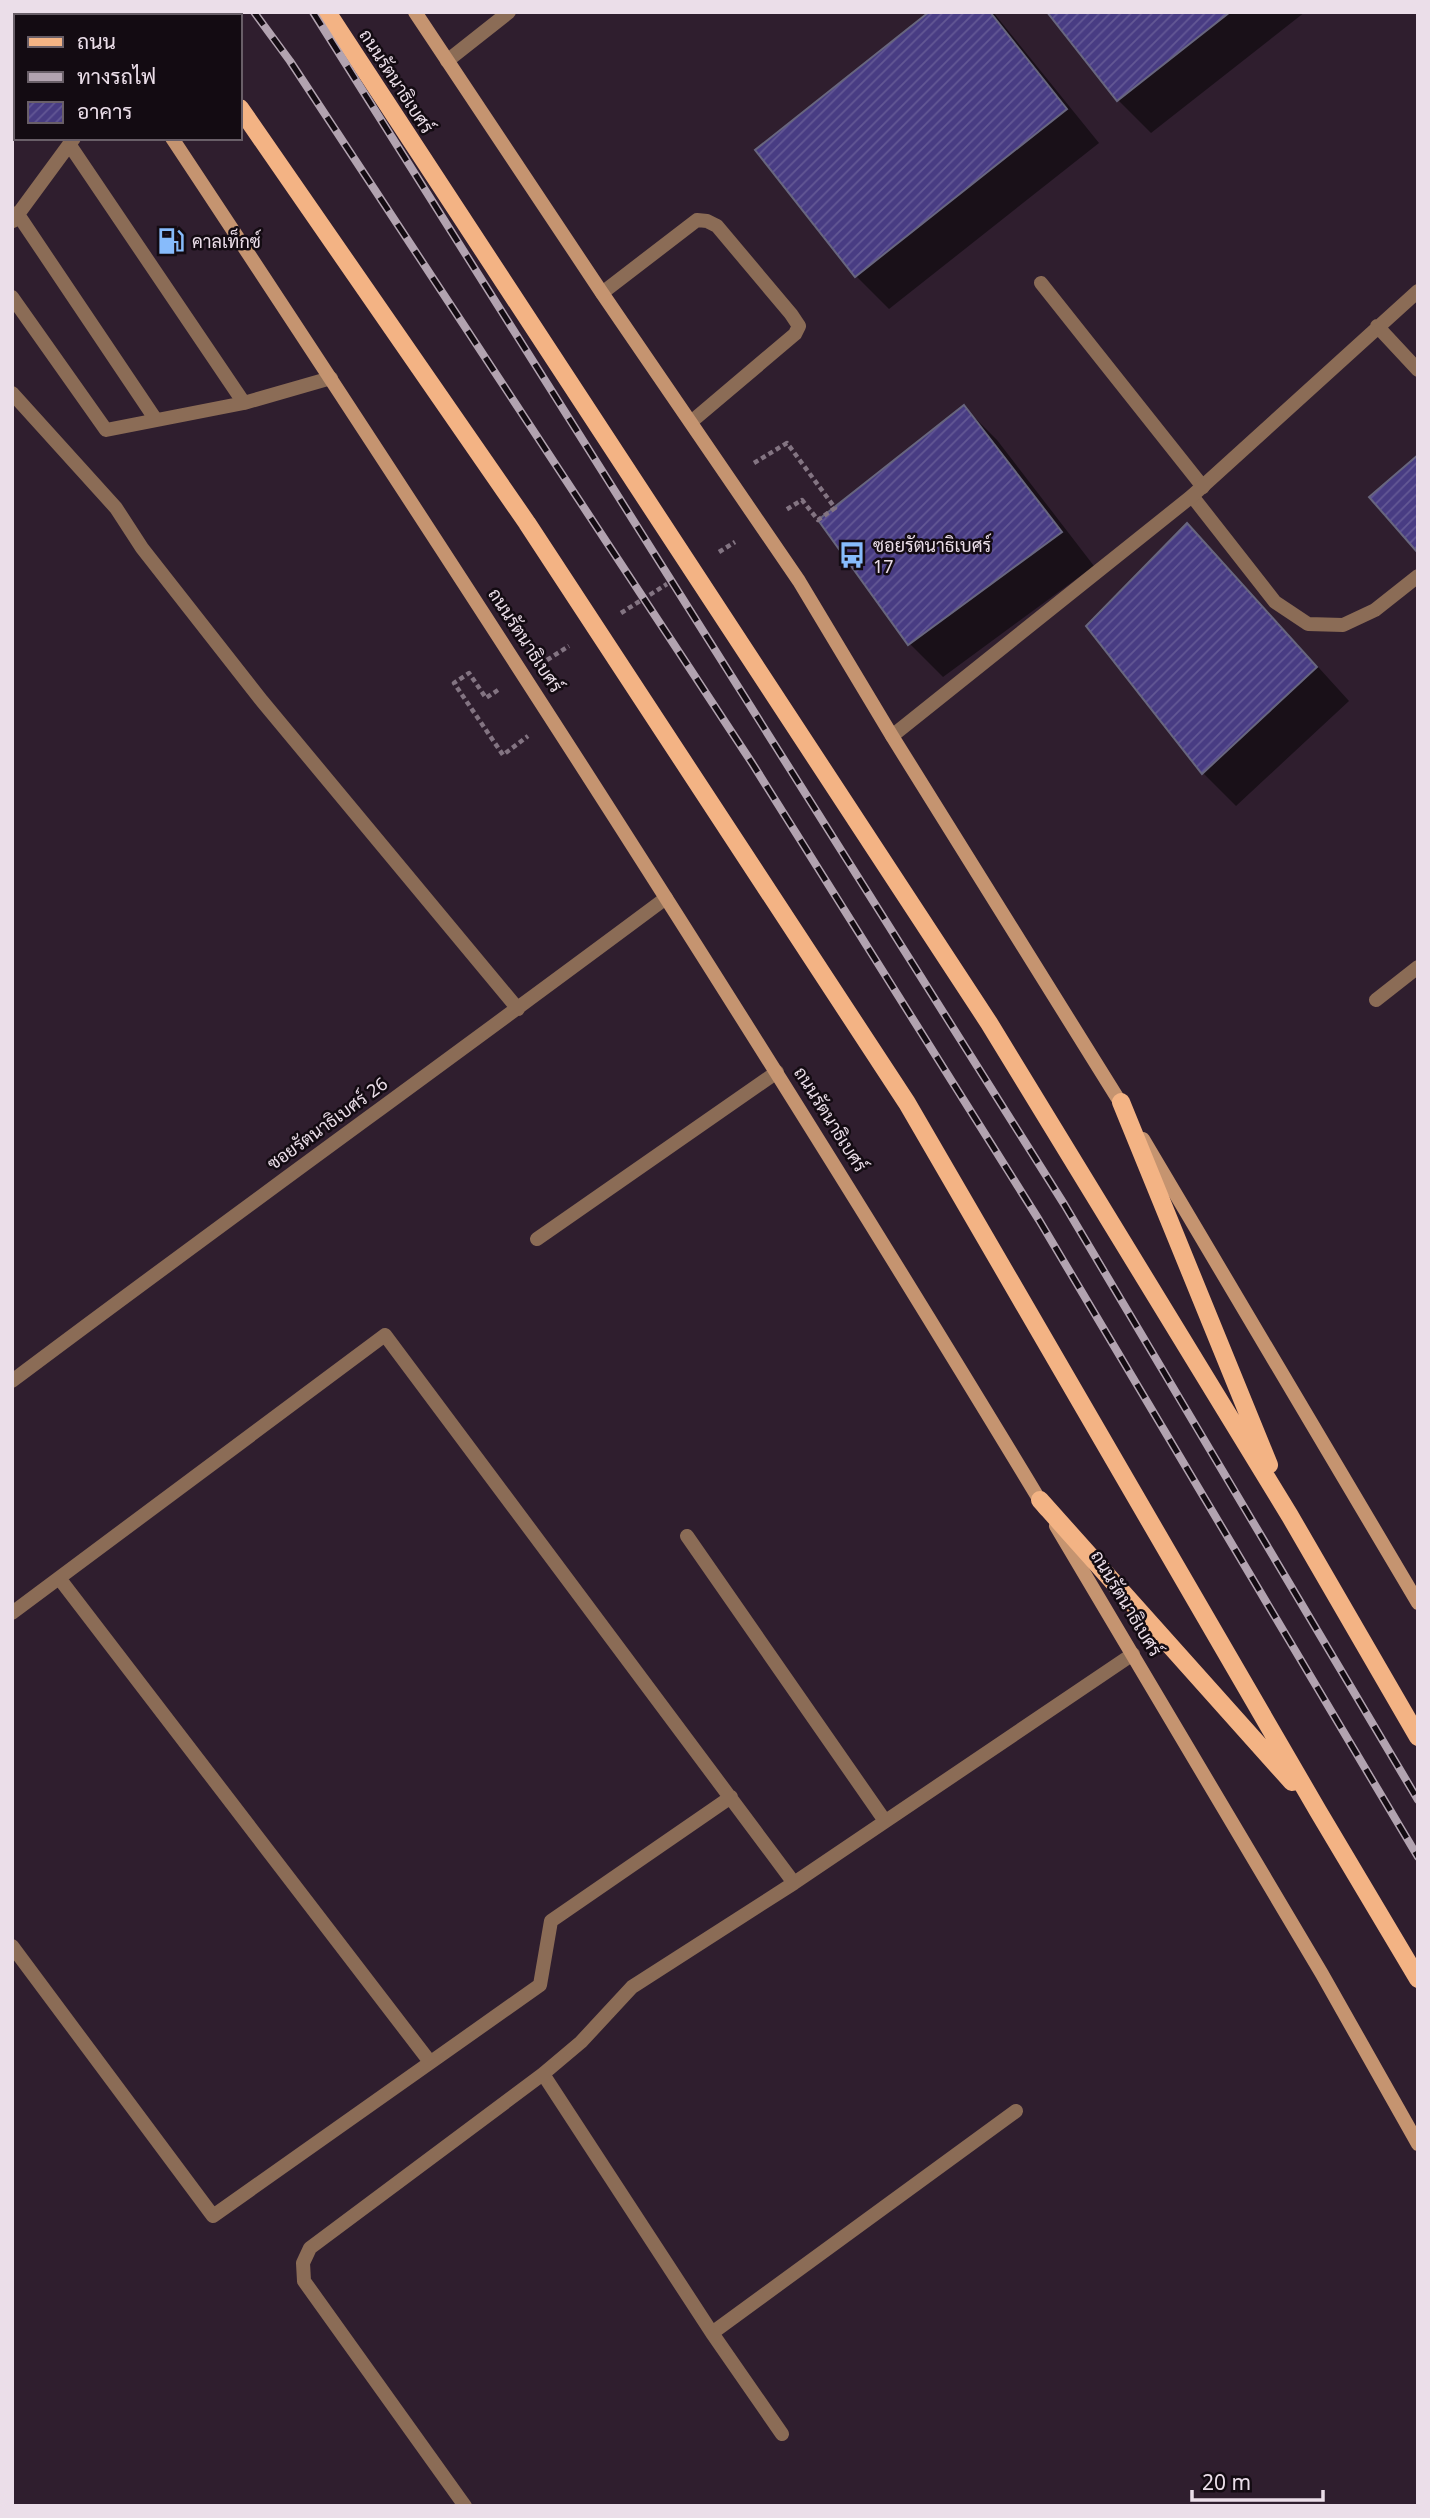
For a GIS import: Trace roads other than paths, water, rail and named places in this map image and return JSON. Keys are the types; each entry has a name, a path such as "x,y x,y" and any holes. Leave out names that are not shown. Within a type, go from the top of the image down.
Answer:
{"main road":[{"name":"ถนนรัตนาธิเบศร์","path":"327,12 989,1023 1290,1516 1418,1737"},
{"path":"415,12 602,293 799,581 892,736 1121,1102 1418,1603"},
{"path":"242,111 527,523 907,1102 1418,1979"},
{"name":"ถนนรัตนาธิเบศร์","path":"173,140 331,379 777,1072 1133,1654 1322,1974 1418,2144"},
{"path":"1121,1102 1290,1516"},
{"path":"1040,1500 1318,1811"}],"street":[{"path":"447,61 509,12"},
{"path":"156,420 15,217 72,141 244,403"},
{"path":"602,293 696,220 707,220 717,226 791,314 799,326 795,334 691,422"},
{"path":"1041,283 1197,491 1275,602 1308,624 1343,625 1375,610 1418,576"},
{"path":"892,736 1197,491 1418,290"},
{"path":"12,297 106,430 244,403 331,379"},
{"path":"1377,326 1418,370"},
{"path":"12,393 116,508 142,548 262,701 518,1009"},
{"name":"ซอยรัตนาธิเบศร์ 26","path":"12,1381 666,898"},
{"path":"1377,1000 1418,967"},
{"path":"537,1239 777,1072"},
{"path":"12,1614 385,1335 731,1797 793,1884"},
{"path":"687,1536 886,1821"},
{"path":"59,1578 430,2062"},
{"path":"465,2506 304,2281 303,2263 310,2248 543,2074 581,2042 632,1987 793,1884 1133,1654"},
{"path":"12,1946 213,2216 540,1985 551,1921 731,1797"},
{"path":"543,2074 712,2333 782,2434"},
{"path":"712,2333 1016,2111"}],"railway":[{"path":"254,12 290,61 752,763 1039,1220 1418,1857"},
{"path":"313,12 1064,1204 1418,1800"}],"place":[{"name":"คาลเท็กซ์","path":"171,241"},
{"name":"ซอยรัตนาธิเบศร์ 17","path":"852,555"}]}
